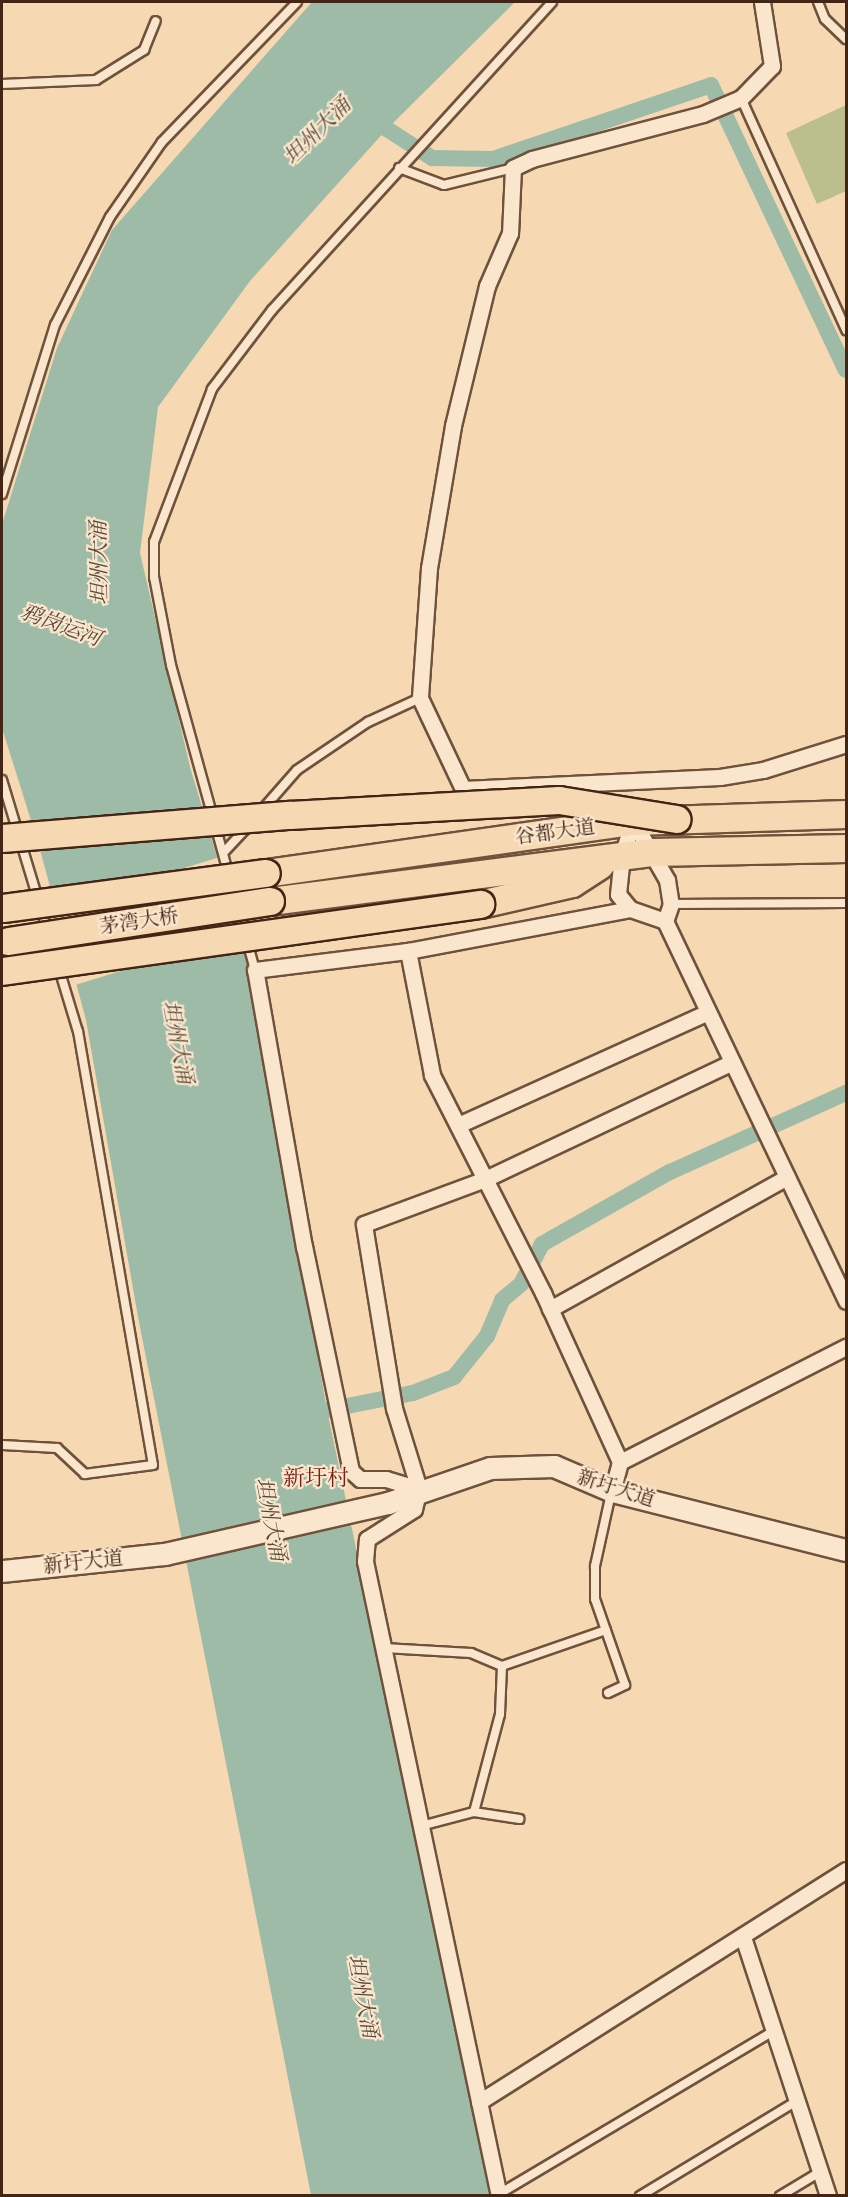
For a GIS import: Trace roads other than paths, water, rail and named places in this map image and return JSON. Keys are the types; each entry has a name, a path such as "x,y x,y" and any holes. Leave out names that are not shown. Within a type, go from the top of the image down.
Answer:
{"highway":[{"path":"2,838 290,815 559,800 676,819"},
{"name":"谷都大道","path":"266,873 633,822 846,814"},
{"name":"谷都大道","path":"270,901 653,852 846,848"},
{"path":"2,971 480,903 572,883 615,858"},
{"name":"茅湾大桥","path":"2,908 266,873"},
{"name":"茅湾大桥","path":"4,942 270,901"}],"street":[{"path":"762,2 772,66 741,98 703,114 532,159 513,168 510,233 488,286 453,426 429,568 420,698 463,789 720,777 763,770 846,744"},
{"path":"630,909 618,894 615,858 633,822 653,852 667,880 671,904 665,921 846,1301"},
{"path":"419,1489 386,1479 360,1479 351,1472 304,1247 255,970 408,951 630,909 665,921"},
{"path":"408,951 423,1043 458,1125 550,1309 620,1462 612,1491"},
{"path":"458,1125 708,1012"},
{"path":"499,2195 365,1561 368,1539 414,1509 419,1489 394,1408 364,1224 485,1179 732,1062"},
{"path":"550,1309 787,1177"},
{"path":"620,1462 846,1347"},
{"name":"新圩大道","path":"2,1571 165,1554 388,1503 419,1489 490,1468 554,1466 612,1491 846,1550"},
{"path":"479,2102 846,1870"},
{"path":"743,1937 828,2196"}],"lane":[{"path":"2,494 55,325 110,217 162,141 297,2"},
{"path":"255,970 171,665 154,577 154,542 212,389 272,310 552,2"},
{"path":"818,2 825,19 846,39"},
{"path":"2,84 96,80 144,50 156,21"},
{"path":"741,98 846,330"},
{"path":"399,168 444,184 513,168"},
{"path":"224,852 297,770 368,722 420,698"},
{"path":"2,780 78,1031 153,1466 85,1474 57,1448 2,1444"},
{"path":"671,904 846,903"},
{"path":"608,1693 625,1685 595,1599 594,1566 612,1491"},
{"path":"384,1648 471,1653 502,1666 606,1630"},
{"path":"474,1812 500,1714 502,1666"},
{"path":"421,1827 474,1812 519,1819"},
{"path":"499,2195 774,2031"},
{"path":"640,2196 797,2101"},
{"path":"780,2196 820,2172"}],"water":[{"path":"312,2 515,2 387,129 250,281 158,407 140,553 190,767 249,963 327,1410 492,2195 311,2195 138,1317 86,1020 39,846 2,728 2,524 57,348 112,230"}],"waterway":[{"path":"372,112 387,129 432,158 493,159 711,85 846,370"},
{"path":"327,1410 413,1393 454,1377 487,1336 502,1300 521,1284 542,1244 670,1172 846,1093"}],"district":[{"name":"新圩村","path":"316,1478"}],"water label":[{"name":"坦州大涌","path":"317,131"},
{"name":"坦州大涌","path":"99,563"},
{"name":"鸦岗运河","path":"61,625"},
{"name":"坦州大涌","path":"178,1042"},
{"name":"坦州大涌","path":"271,1519"},
{"name":"坦州大涌","path":"363,1996"}]}
